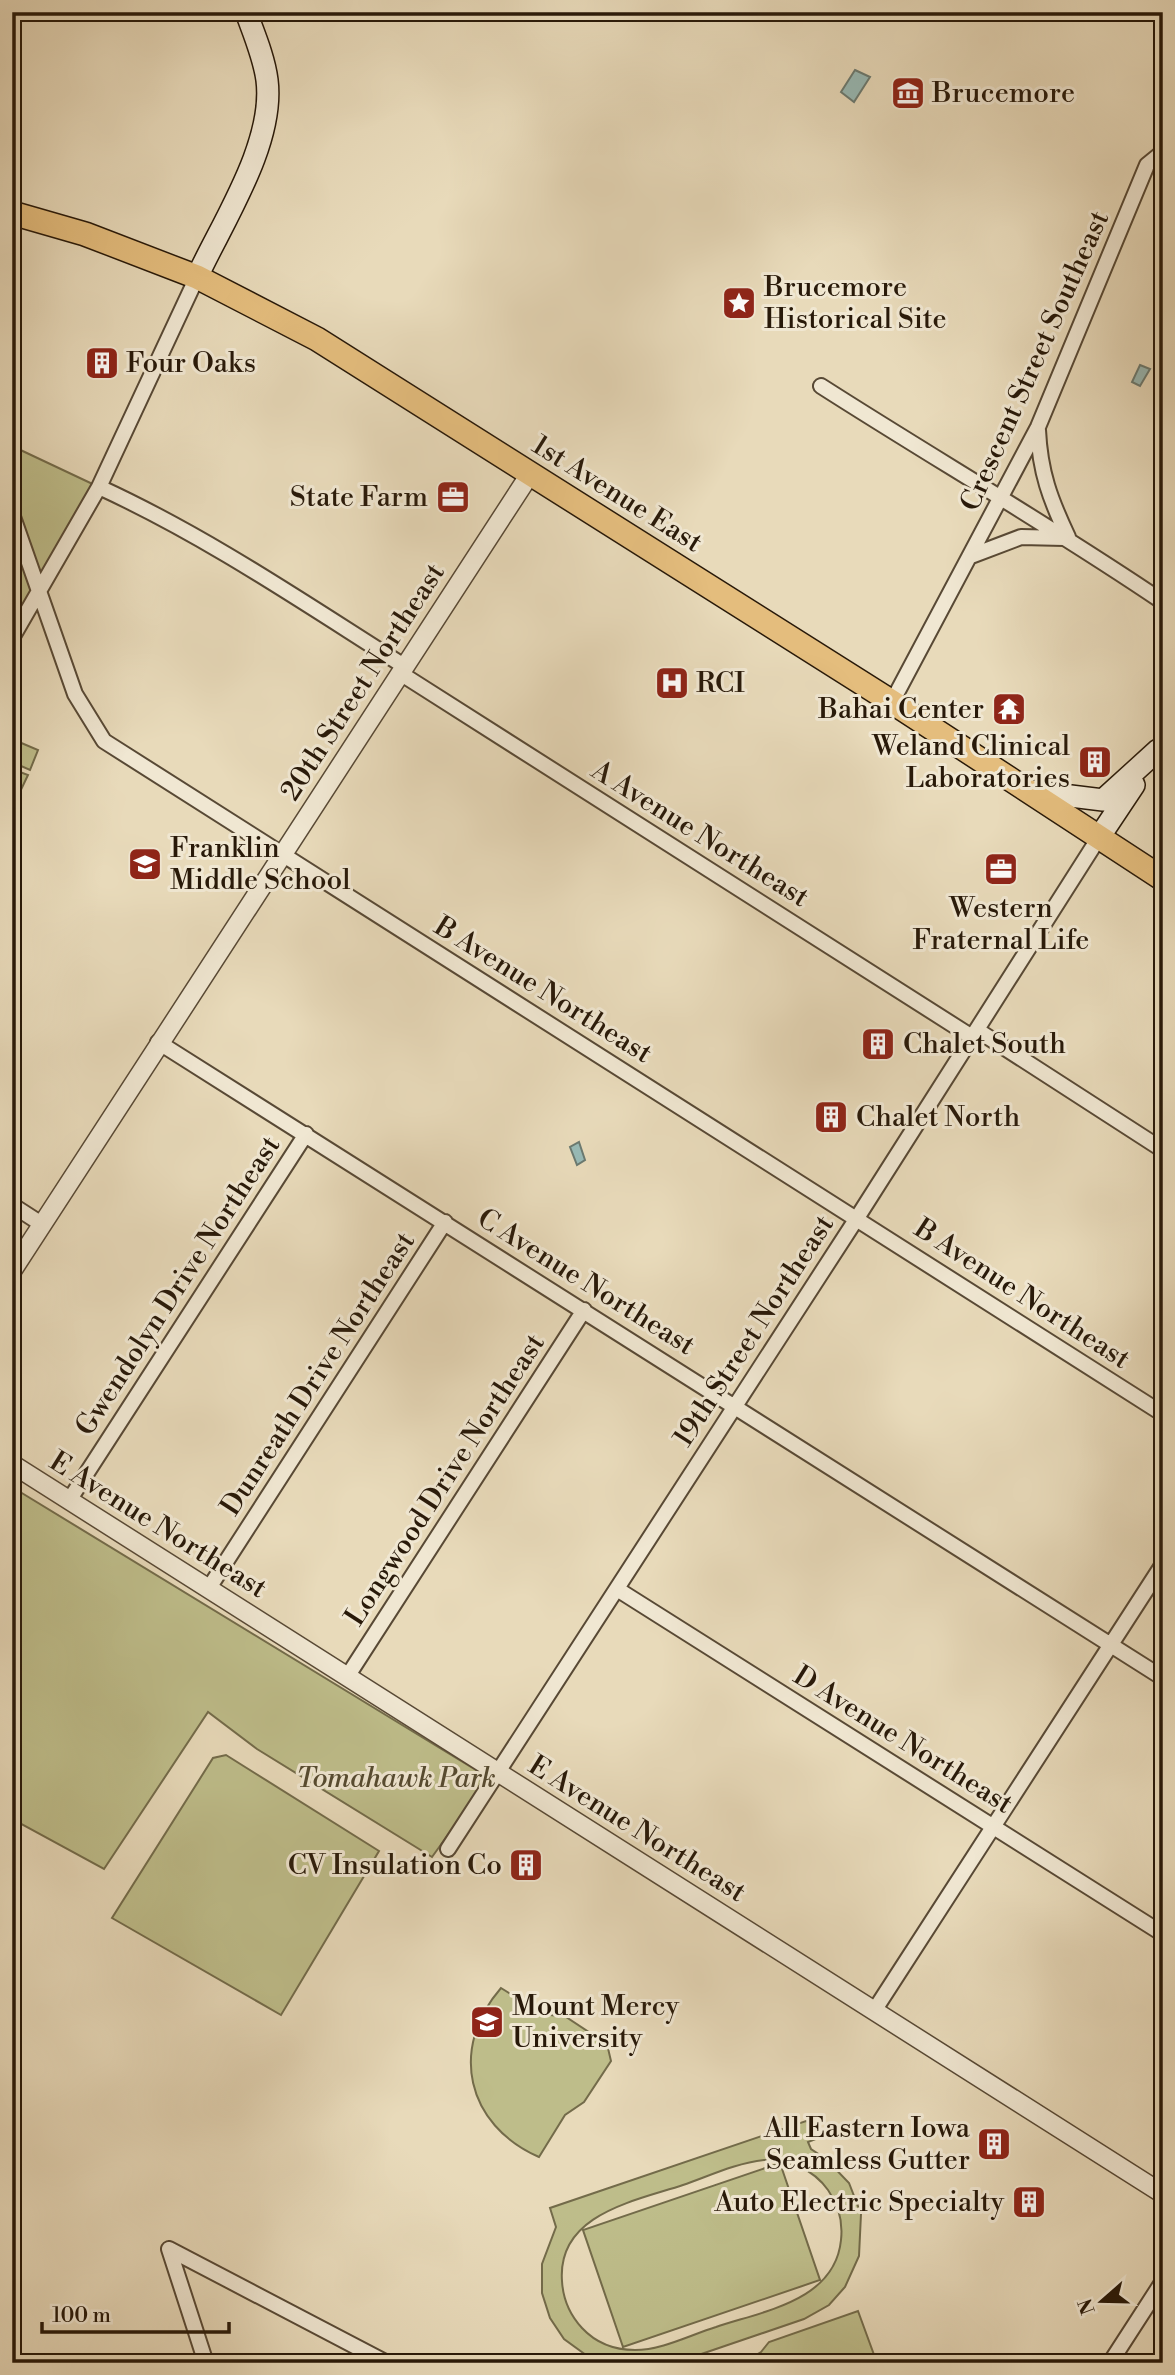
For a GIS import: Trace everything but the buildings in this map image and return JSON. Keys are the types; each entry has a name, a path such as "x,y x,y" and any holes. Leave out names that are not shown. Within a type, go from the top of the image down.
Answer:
{"main road":[{"path":"197,278 252,162 267,111 267,80 246,12"},
{"name":"1st Avenue East","path":"12,212 85,234 197,278 317,339 891,702 1163,880"},
{"path":"1022,790 1103,800 1160,746"},
{"path":"1098,839 1160,746"}],"street":[{"name":"Crescent Street Southeast","path":"891,702 1002,499 1038,427 1147,165 1163,152"},
{"path":"12,638 99,487 197,278"},
{"path":"821,386 1069,538 1163,602"},
{"path":"1038,427 1040,468 1052,503 1069,538"},
{"name":"20th Street Northeast","path":"12,1271 158,1042 284,854 530,474"},
{"name":"A Avenue Northeast","path":"99,487 173,522 234,557 402,670 1163,1150"},
{"name":"B Avenue Northeast","path":"12,514 75,694 104,741 1163,1413"},
{"path":"971,556 1021,537 1069,538"},
{"name":"19th Street Northeast","path":"448,1849 857,1219 1098,839"},
{"name":"C Avenue Northeast","path":"158,1042 1163,1678"},
{"name":"Gwendolyn Drive Northeast","path":"69,1499 306,1135"},
{"path":"12,1205 43,1225"},
{"name":"Dunreath Drive Northeast","path":"209,1588 445,1222"},
{"name":"Longwood Drive Northeast","path":"347,1677 583,1310"},
{"name":"E Avenue Northeast","path":"12,1464 1163,2194"},
{"path":"874,2011 1163,1564"},
{"name":"D Avenue Northeast","path":"617,1589 1163,1934"},
{"path":"206,2363 169,2249 387,2363"},
{"path":"1110,2363 1163,2281"}],"green space":[{"path":"12,446 99,487 23,619 12,612"},
{"path":"12,739 38,750 30,770 12,762"},
{"path":"12,769 28,775 19,794 12,791"},
{"name":"Tomahawk Park","path":"12,1487 489,1778 432,1857 257,1749 208,1712 104,1869 12,1819"},
{"path":"226,1755 379,1851 281,2015 112,1918 213,1758"},
{"path":"501,1988 543,2014 566,2017 607,2044 611,2061 584,2102 565,2115 539,2157 514,2143 495,2126 481,2105 473,2083 471,2059 475,2035 485,2011"},
{"path":"806,2121 812,2125 816,2139 808,2142 811,2149 826,2159 849,2183 861,2214 859,2256 845,2287 829,2305 804,2319 675,2363 597,2363 564,2339 550,2318 542,2293 542,2264 556,2227 550,2208","holes":["764,2160 782,2161 808,2171 832,2195 839,2214 841,2240 836,2261 826,2277 811,2290 775,2309 666,2345 628,2350 613,2347 593,2338 582,2328 568,2306 562,2281 564,2258 572,2240 585,2225 643,2197 723,2170"]},
{"path":"780,2163 820,2280 623,2347 583,2230"},
{"path":"858,2311 877,2363 743,2363 761,2352 769,2342"}],"water":[{"path":"855,70 870,77 854,102 841,92"},
{"path":"1140,365 1150,369 1140,386 1132,382"},
{"path":"579,1142 585,1160 577,1165 570,1147"}],"place":[{"name":"Brucemore","path":"908,93"},
{"name":"Brucemore Historical Site","path":"739,303"},
{"name":"Four Oaks","path":"102,363"},
{"name":"State Farm","path":"453,497"},
{"name":"RCI","path":"672,683"},
{"name":"Bahai Center","path":"1009,709"},
{"name":"Weland Clinical Laboratories","path":"1095,762"},
{"name":"Franklin Middle School","path":"145,864"},
{"name":"Western Fraternal Life","path":"1001,869"},
{"name":"Chalet South","path":"878,1044"},
{"name":"Chalet North","path":"831,1117"},
{"name":"CV Insulation Co","path":"526,1865"},
{"name":"Mount Mercy University","path":"487,2022"},
{"name":"All Eastern Iowa Seamless Gutter","path":"994,2144"},
{"name":"Auto Electric Specialty","path":"1029,2202"}]}
